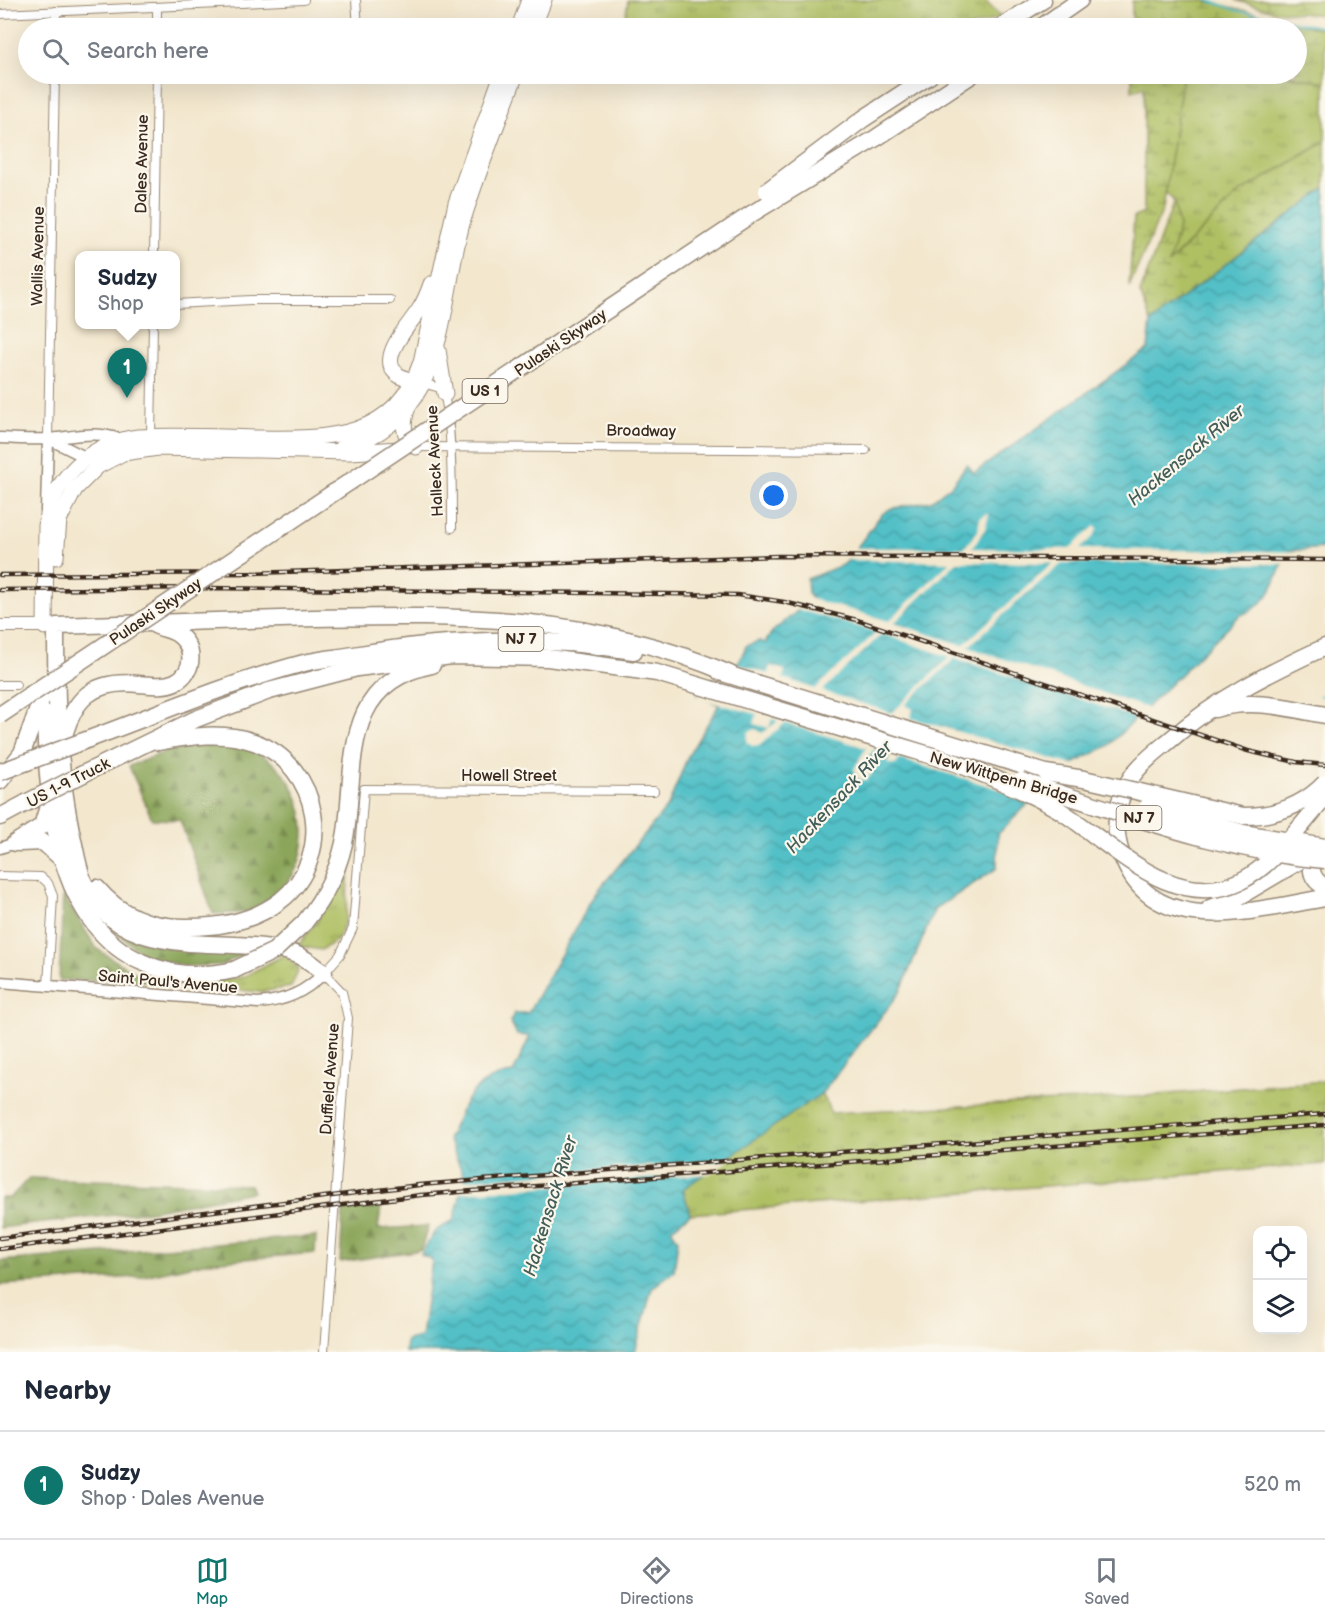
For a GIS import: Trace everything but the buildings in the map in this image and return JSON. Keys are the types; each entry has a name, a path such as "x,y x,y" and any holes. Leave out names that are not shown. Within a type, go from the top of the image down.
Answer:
{"highway":[{"path":"523,18 529,0"},
{"path":"537,18 544,0"},
{"path":"1015,18 1043,0"},
{"path":"1054,18 1080,0"},
{"path":"481,657 421,668 388,685 372,702 354,742 347,825 340,856 325,892 304,923 268,955 234,969 205,975 175,973 147,965 126,954 105,937 86,914 72,888 59,759 50,626 47,520 60,484 119,440 151,436 315,439 338,436 363,427 381,417 419,382 444,251 460,191 498,84"},
{"path":"416,447 408,439 404,430 408,407 437,343 464,217 512,84"},
{"name":"Pulaski Skyway","path":"0,703 747,204 863,119 917,84"},
{"name":"Pulaski Skyway","path":"0,715 753,213 869,143 958,84"},
{"path":"419,382 402,378 394,370 390,358 392,350 423,304 444,251"},
{"path":"437,343 446,394"},
{"path":"321,450 339,448 367,439 387,427 408,407"},
{"path":"7,845 42,826 46,819 50,795 45,692 59,520 92,459 146,449 350,452 416,447"},
{"path":"50,626 453,616 544,623 632,641 692,658 730,674"},
{"path":"59,759 71,714 96,688 113,682 166,685 177,681 188,670 191,661 186,642 175,633 150,624"},
{"name":"New Wittpenn Bridge","path":"185,713 272,672 323,659 432,642 505,639 600,646 730,674 1218,827 1284,842 1325,847"},
{"path":"1325,647 1257,679 1200,715 1138,769 1126,787 1118,809 1117,834 1125,863 1144,889 1169,906 1194,914 1215,915 1325,898"},
{"name":"New Wittpenn Bridge","path":"481,657 585,661 686,681 1208,839 1270,853 1325,860"},
{"name":"NJ 7","path":"0,806 26,798 84,769 185,713 340,671 429,658 481,657"},
{"path":"0,781 25,746 45,692"},
{"path":"1200,715 1229,705 1250,703 1325,715"},
{"path":"0,772 81,742 185,713"},
{"name":"NJ 7","path":"135,748 185,713"},
{"path":"7,845 43,842 70,856 109,901 133,917 163,926 201,927 245,919 279,902 301,878 314,842 313,810 304,784 280,756 253,742 214,736 180,738 135,748"},
{"name":"US 1-9 Truck","path":"84,769 135,748"},
{"path":"956,764 1045,802 1158,878 1192,888 1227,886 1258,871 1325,798"},
{"path":"1046,773 1084,779 1243,816 1267,815 1290,808 1305,801 1325,783"},
{"path":"50,795 70,856 81,880 93,899 112,918 129,929 168,941 283,950 302,957 324,973"},
{"name":"US 1-9 Truck","path":"0,817 26,798"},
{"path":"1169,906 1200,909 1224,904 1325,847"},
{"path":"1325,847 1315,857 1311,869 1314,878 1325,887"}],"main road":[{"path":"0,626 50,626"}],"street":[{"path":"0,14 131,3 158,7 304,0"},
{"path":"356,0 357,18"},
{"path":"157,18 158,7"},
{"path":"56,11 56,18"},
{"name":"Wallis Avenue","path":"48,439 55,84"},
{"name":"Dales Avenue","path":"154,251 157,84"},
{"path":"180,303 251,300 390,300"},
{"path":"151,436 153,329"},
{"name":"Halleck Avenue","path":"419,382 437,387 446,394 452,528"},
{"path":"75,435 84,440 92,459"},
{"path":"0,438 48,439 75,435 107,435 119,440"},
{"path":"48,439 92,459"},
{"path":"47,520 48,439"},
{"name":"Broadway","path":"416,447 866,450"},
{"path":"0,685 16,685"},
{"name":"Howell Street","path":"324,973 340,955 353,928 364,789 654,791"},
{"path":"0,876 41,877 50,885 53,896 48,986"},
{"name":"Saint Paul's Avenue","path":"0,982 258,1003 280,1000 300,993 324,973"},
{"name":"Duffield Avenue","path":"324,973 342,992 348,1018 324,1352"}],"green space":[{"path":"628,0 984,0 1002,17 999,18 625,18"},
{"path":"1201,0 1275,18 1132,18 1132,1"},
{"path":"1235,0 1325,0 1325,15 1273,11"},
{"path":"1307,26 1325,30 1325,82 1307,79"},
{"path":"1307,79 1325,82 1325,142 1239,193 1168,264 1174,201 1165,192 1181,84 1307,84"},
{"path":"1132,84 1182,84 1163,209 1129,287 1134,217 1144,213 1144,87 1132,91"},
{"path":"1325,142 1325,188 1151,322 1140,293 1174,201 1179,227 1169,263 1239,193"},
{"path":"216,744 243,748 268,759 284,774 295,792 302,812 304,832 302,853 294,872 282,889 260,905 245,912 213,914 180,820 152,819 129,766 168,751"},
{"path":"351,833 346,918 338,940 321,950 298,946 318,919 338,882"},
{"path":"63,895 97,949 148,981 59,980"},
{"path":"116,933 160,946 245,953 222,965 184,966 145,956"},
{"path":"284,955 299,968 291,987 260,992 148,981 209,982 243,977"},
{"path":"1325,1081 1325,1164 690,1214 683,1189 719,1158 822,1093 831,1113 1133,1097"},
{"path":"29,1178 250,1185 253,1192 150,1211 0,1228 0,1198 10,1198"},
{"path":"381,1207 378,1229 428,1226 421,1250 340,1262 343,1210"},
{"path":"316,1236 315,1253 209,1262 139,1277 0,1285 0,1261"}],"water":[{"name":"Hackensack River","path":"1325,188 1325,548 1289,551 1272,589 1260,604 1239,616 1108,746 1063,769 998,834 997,868 935,909 900,992 822,1093 683,1189 690,1214 671,1229 678,1240 674,1271 652,1288 635,1352 405,1352 406,1340 421,1337 432,1260 421,1254 435,1231 454,1220 465,1178 448,1139 470,1095 487,1081 513,1073 530,1036 517,1035 510,1021 515,1013 528,1013 596,893 668,806 688,756 719,705 697,696 740,660 746,646 759,641 765,643 772,632 812,599 808,593 807,579 845,564 881,515 890,509 931,501 952,485 967,464 974,473 1148,349 1151,322"}],"pier":[{"path":"989,514 985,529 972,548 1069,549 1095,526 1098,528 1093,537 1080,549 1325,552 1291,554 1285,564 1063,563 1020,599 968,647 1150,709 1140,719 955,658 905,705 913,709 911,718 1076,766 1065,772 1033,804 1012,793 899,759 897,764 887,764 890,756 873,750 865,763 871,769 871,775 866,780 860,780 855,776 854,769 866,748 785,723 760,745 752,746 747,741 748,732 756,729 762,733 769,728 754,724 757,714 695,698 732,662 768,674 770,666 785,670 783,678 815,689 877,632 796,609 808,598 889,621 950,562 844,560 854,548 964,548 978,531 980,517","holes":["957,562 1053,563 963,645 894,623","882,634 950,657 892,713 822,691","772,719 778,721 769,728"]},
{"path":"730,1160 710,1174 458,1193 462,1180"}],"waterway":[{"path":"1207,0 1239,11 1274,18"},
{"path":"1307,24 1325,28"},
{"path":"1320,696 1325,695"}],"railway":[{"path":"0,575 252,573 779,556 1325,560"},
{"path":"0,590 208,588 738,595 784,602 857,620 1248,751 1296,762 1325,765"},
{"path":"0,1238 419,1185 1325,1114"},
{"path":"0,1249 421,1195 1325,1125"}],"place":[{"name":"Sudzy","path":"127,398"}]}
